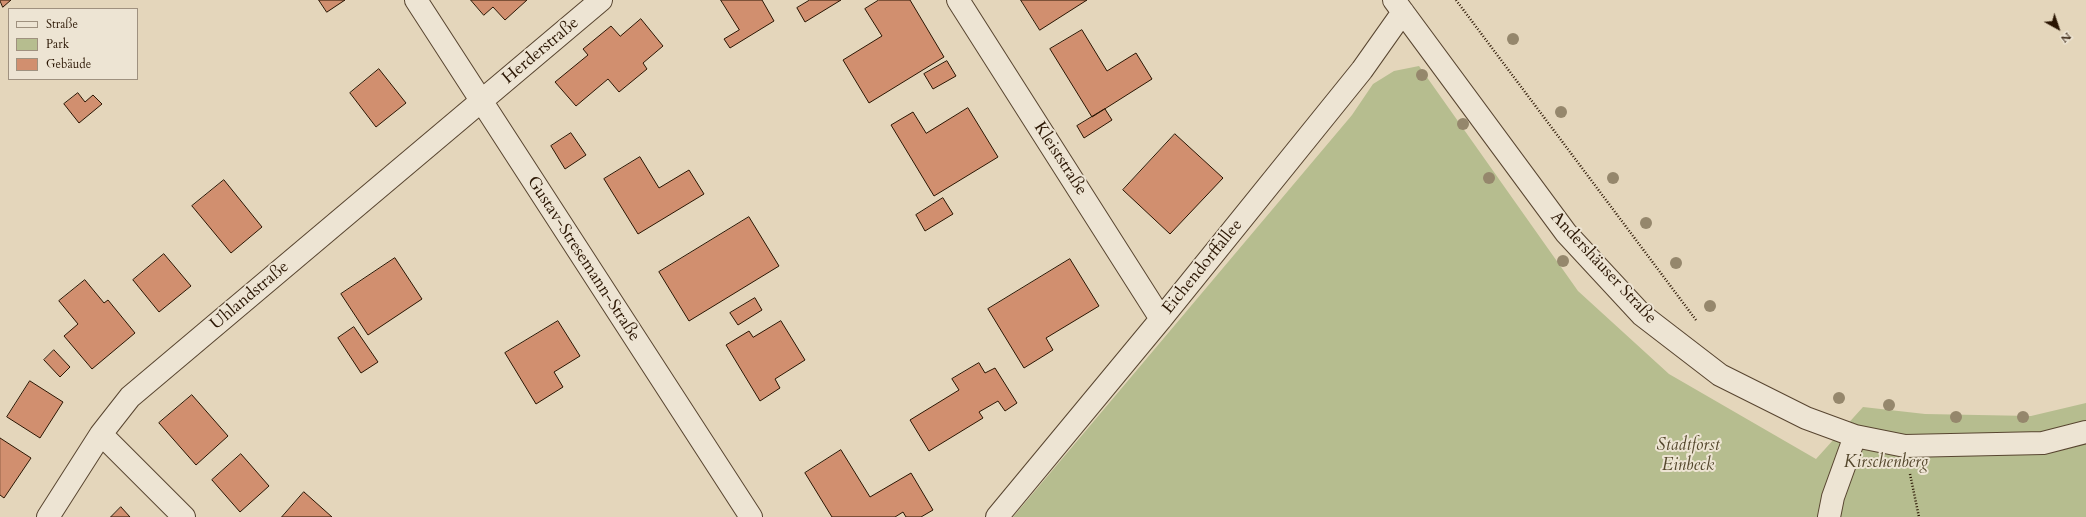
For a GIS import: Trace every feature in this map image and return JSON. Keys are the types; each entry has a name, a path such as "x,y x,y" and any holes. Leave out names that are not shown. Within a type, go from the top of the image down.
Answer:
{"street":[{"name":"Gustav-Stresemann-Straße","path":"416,0 751,517"},
{"name":"Herderstraße","path":"481,102 602,0"},
{"name":"Kleiststraße","path":"958,0 1162,319"},
{"name":"Eichendorffallee","path":"997,517 1162,319 1362,70 1398,6"},
{"name":"Andershäuser Straße","path":"1398,6 1566,233 1642,315 1720,375 1806,418 1855,436 1905,446 2043,443 2086,432"},
{"name":"Uhlandstraße","path":"48,517 102,434 130,397 481,102"},
{"path":"102,434 184,517"},
{"path":"1829,517 1833,498 1855,436"}],"path":[{"path":"1456,0 1698,322"},
{"path":"1905,446 1919,517"}],"green space":[{"path":"1419,66 1578,291 1669,374 1816,459 1863,407 1925,414 2031,416 2086,403 2086,517 1013,517 1352,115 1373,84 1394,71"}],"building":[{"path":"0,0 11,0 3,7"},
{"path":"319,0 345,0 327,12"},
{"path":"471,0 527,0 505,20 493,7 484,15"},
{"path":"721,0 762,0 774,21 730,48 724,39 739,30"},
{"path":"810,0 841,0 805,22 797,8"},
{"path":"879,0 910,0 944,57 869,103 843,60 882,36 865,9"},
{"path":"1021,0 1087,0 1040,30"},
{"path":"641,19 663,46 643,63 647,69 619,92 608,79 576,106 555,82 588,55 583,49 611,26 620,36"},
{"path":"1082,30 1107,71 1136,53 1152,79 1092,117 1050,49"},
{"path":"947,61 956,76 933,89 924,74"},
{"path":"379,69 406,103 376,127 350,93"},
{"path":"78,93 85,102 93,95 102,104 79,123 64,104"},
{"path":"968,108 998,157 934,196 891,125 913,112 926,133"},
{"path":"1105,109 1112,120 1084,138 1077,126"},
{"path":"571,133 586,155 565,169 551,146"},
{"path":"1175,134 1223,178 1170,234 1123,190"},
{"path":"640,157 659,188 689,170 704,194 638,234 604,179"},
{"path":"224,180 262,227 231,253 192,206"},
{"path":"943,198 953,214 925,231 916,215"},
{"path":"749,217 779,266 689,321 659,272"},
{"path":"164,254 191,286 159,312 133,280"},
{"path":"395,258 422,299 368,335 341,294"},
{"path":"1070,259 1099,306 1046,338 1053,350 1024,368 988,309"},
{"path":"85,280 104,303 108,300 135,333 92,369 64,336 78,324 59,301"},
{"path":"755,298 762,310 738,325 730,313"},
{"path":"558,321 580,356 554,372 563,387 536,404 505,353"},
{"path":"781,321 805,360 775,379 780,388 760,401 726,345 749,331 753,337"},
{"path":"354,327 378,362 361,373 338,338"},
{"path":"54,350 70,367 60,377 44,360"},
{"path":"979,363 985,373 995,368 1017,403 1005,411 998,401 979,412 983,418 929,451 910,420 959,390 952,379"},
{"path":"30,381 63,402 40,438 7,417"},
{"path":"192,395 228,436 196,465 159,423"},
{"path":"0,438 31,458 4,498 0,495"},
{"path":"841,450 870,497 911,473 933,510 921,517 906,517 903,512 895,517 832,517 805,473"},
{"path":"241,454 269,486 240,512 212,480"},
{"path":"304,492 332,517 282,517"},
{"path":"121,507 130,517 111,517"}],"park label":[{"name":"Stadtforst Einbeck","path":"1688,456"},
{"name":"Kirschenberg","path":"1886,463"}]}
